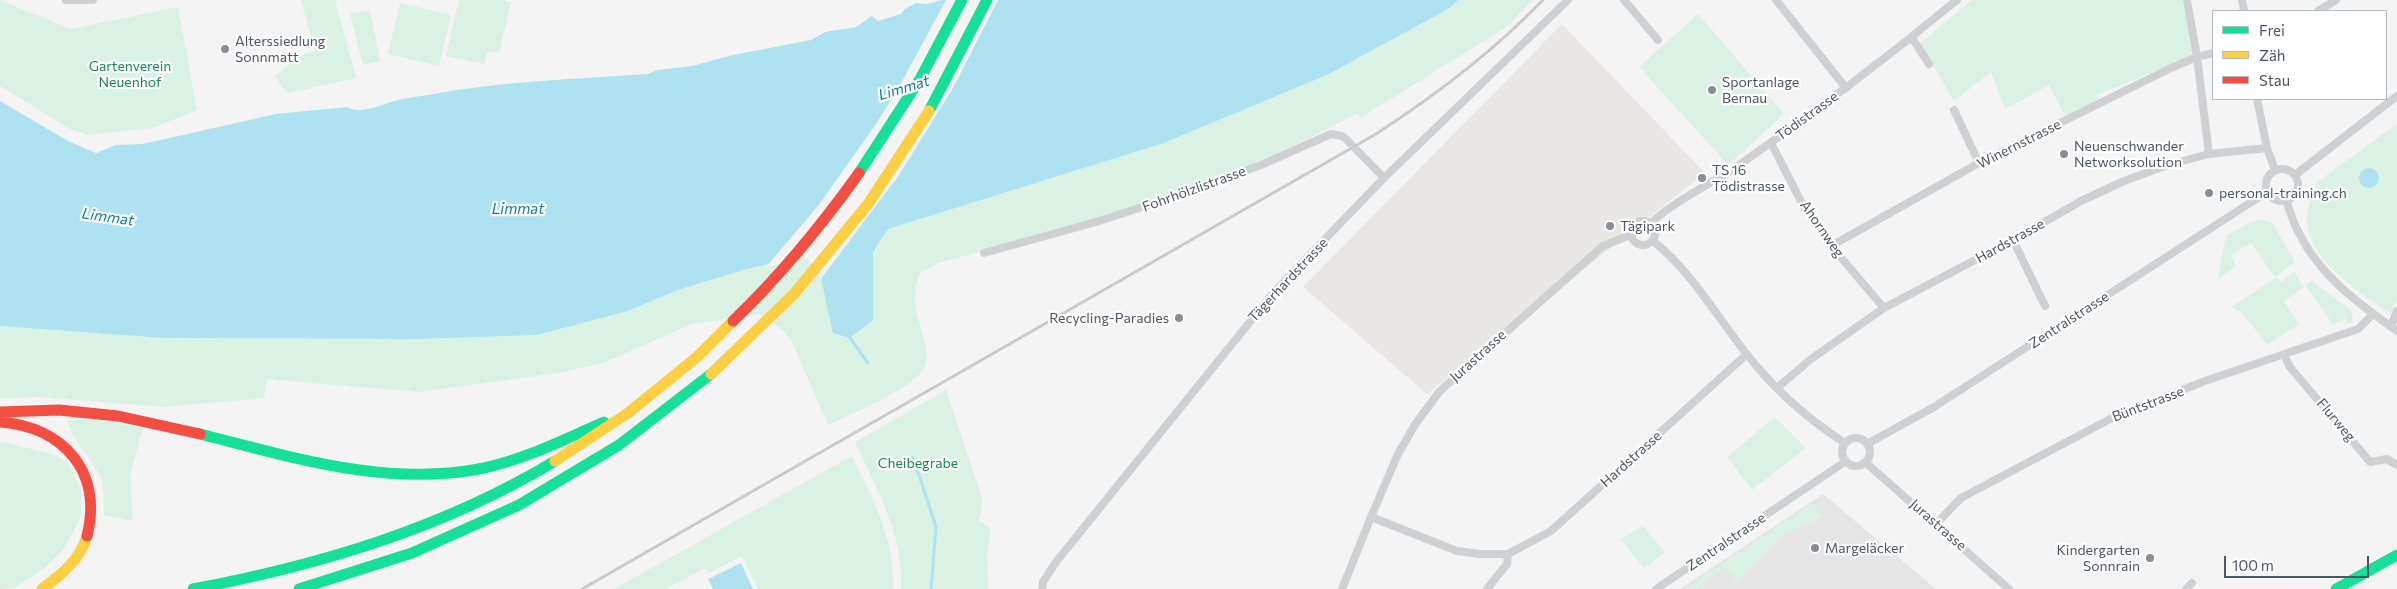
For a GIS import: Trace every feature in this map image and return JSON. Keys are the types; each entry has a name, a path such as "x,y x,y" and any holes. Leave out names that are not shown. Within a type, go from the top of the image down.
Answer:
{"main road":[{"path":"193,589 256,577 330,558 428,524 522,480 588,441 631,411 703,352 775,280 826,220 876,151 930,64 962,0"},
{"path":"300,589 388,563 453,538 510,512 578,473 644,428 706,379 762,326 812,272 865,206 909,142 950,74 987,0"},
{"path":"0,412 48,409 125,416 170,425 318,463 366,471 410,475 459,472 506,463 631,411"},
{"path":"0,422 29,426 56,439 74,457 89,485 92,507 91,524 82,551 64,574 42,589"},
{"path":"2336,589 2397,555"}],"street":[{"path":"66,0 93,0"},
{"name":"Tägerhardstrasse","path":"1042,589 1042,582 1056,562 1274,292 1384,178 1568,0"},
{"path":"1624,0 1658,40"},
{"path":"1776,0 1846,88"},
{"name":"Tödistrasse","path":"1651,224 1662,213 1717,180 1771,143 1912,38 1957,0"},
{"path":"2187,0 2197,57 2209,154"},
{"path":"2320,10 2335,0"},
{"path":"1912,38 1929,64"},
{"name":"Winernstrasse","path":"1831,246 1979,163 2197,57 2212,53"},
{"path":"2295,175 2397,96"},
{"path":"2256,100 2267,148 2275,170"},
{"path":"1954,110 1979,163"},
{"name":"Fohrhölzlistrasse","path":"984,253 1096,222 1185,193 1261,165 1331,134 1342,136 1347,140 1384,178"},
{"name":"Ahornweg","path":"1771,143 1805,209 1831,246 1884,308"},
{"name":"Hardstrasse","path":"1777,388 1811,359 1884,308 2013,240 2081,201 2124,180 2209,154 2267,148"},
{"path":"2283,168 2295,175 2298,183 2296,192 2286,200 2278,200 2267,192 2265,188 2267,177 2275,170 2283,168"},
{"name":"Zentralstrasse","path":"1867,444 1934,407 2267,192"},
{"path":"2286,200 2298,232 2313,258 2339,286 2372,314 2394,329 2397,311"},
{"path":"1645,220 1651,224 1655,234 1652,241 1646,245 1638,244 1630,235 1632,227 1637,222 1645,220"},
{"name":"Jurastrasse","path":"1371,517 1398,454 1416,423 1440,391 1603,246 1630,235"},
{"path":"2013,240 2044,306"},
{"path":"1652,241 1679,266 1747,354 1777,388 1802,411 1845,443"},
{"name":"Büntstrasse","path":"1936,523 1961,498 2106,420 2205,381 2358,329 2372,314"},
{"name":"Hardstrasse","path":"1371,517 1457,551 1480,554 1508,554 1550,531 1747,354"},
{"name":"Flurweg","path":"2284,355 2290,367 2370,462 2387,459 2397,465"},
{"path":"1855,438 1867,444 1870,453 1865,462 1858,465 1846,461 1842,452 1845,443 1855,438"},
{"name":"Zentralstrasse","path":"1656,589 1846,461"},
{"name":"Jurastrasse","path":"1865,462 2009,589"},
{"path":"1342,589 1371,517"},
{"path":"1487,589 1507,564 1508,554"}],"shaded area":[{"name":"Tägipark","path":"1562,24 1705,173 1427,394 1303,287"},
{"name":"Margeläcker","path":"1823,494 1936,589 1680,589 1811,502"}],"green space":[{"name":"Gartenverein Neuenhof","path":"0,0 71,29 178,7 197,110 152,128 88,135 70,129 0,86"},
{"path":"301,0 335,0 356,78 287,93 275,76 301,55 315,51"},
{"path":"459,0 502,0 511,2 499,53 487,51 484,64 446,56"},
{"path":"1458,0 1532,0 1508,26 1360,118 1357,113 1308,139 1257,162 1152,201 1099,218 939,263 920,273 917,282 915,304 927,351 925,366 910,383 897,391 828,425 792,342 784,331 761,314 692,324 603,363 558,373 419,392 267,379 264,398 164,407 37,397 0,399 0,326 164,338 418,339 537,335 628,311 678,290 747,269 805,256 873,320 873,252 888,229 1164,143 1327,75 1450,8"},
{"path":"1972,0 2183,0 2194,55 2097,95 2099,99 2066,117 2049,85 2005,109 1991,72 1954,101 1920,43"},
{"path":"400,3 451,15 439,66 388,54"},
{"path":"370,10 380,61 363,65 350,14"},
{"name":"Sportanlage Bernau","path":"1698,14 1784,114 1728,165 1639,67"},
{"path":"2397,124 2397,300 2391,314 2351,286 2325,261 2309,234 2307,214 2317,182"},
{"path":"2260,220 2273,224 2295,262 2275,277 2251,243 2231,255 2236,266 2218,279 2226,236 2251,222"},
{"path":"2294,272 2304,287 2284,301 2299,324 2267,345 2240,310 2237,312 2233,306 2277,277 2281,282"},
{"path":"2311,281 2351,310 2353,320 2349,324 2345,318 2333,325 2306,286"},
{"name":"Cheibegrabe","path":"946,390 983,501 979,520 991,529 987,552 988,589 901,589 901,570 894,532 880,495 855,442"},
{"path":"1775,417 1806,448 1752,490 1727,457"},
{"path":"67,420 91,420 143,428 130,475 133,521 104,515 102,480 92,462 77,442"},
{"path":"3,442 55,455 68,463 81,489 81,517 64,549 43,569 14,588 0,589 0,443"},
{"path":"852,456 868,487 881,520 893,571 893,589 758,589 742,556 709,573 706,568 669,587 670,589 614,589"},
{"path":"1812,503 1824,516 1782,535 1738,581 1724,567 1696,589 1684,589"},
{"path":"1643,526 1665,552 1644,569 1621,539"}],"water":[{"name":"Limmat","path":"942,0 1458,0 1450,8 1327,75 1164,143 888,229 873,252 873,320 850,338 833,333 818,265 805,256 747,269 678,290 628,311 537,335 418,339 164,338 0,326 0,101 68,141 96,153 116,145 143,144 276,114 347,107 364,110 402,99 455,90 565,79 648,74 657,70 692,66 733,55 811,40 825,32 856,27 872,16 878,21 901,14 905,9 916,3 927,4"},
{"path":"2365,168 2373,168 2379,174 2379,182 2373,188 2365,188 2359,182 2359,174"},
{"path":"741,563 753,589 713,589 708,579"}],"pier":[{"path":"946,0 998,0 953,88 899,175 820,280 816,266 805,258 766,267 818,206 876,124 899,87"}],"waterway":[{"path":"850,338 868,363"},
{"path":"913,457 936,527 931,589"}],"railway":[{"path":"582,589 1376,134 1463,72 1543,0"}],"traffic: fast":[{"path":"859,173 920,79 962,0"},
{"path":"929,111 987,0"},
{"path":"299,589 412,553 519,505 619,445 711,374"},
{"path":"200,434 270,452 341,467 412,474 448,473 500,464 545,448 604,422"},
{"path":"193,589 288,568 380,541 425,525 469,506 513,485 555,461"},
{"path":"2336,589 2397,555"}],"traffic: slow":[{"path":"711,374 794,294 868,204 929,111"},
{"path":"555,461 628,413 697,357 733,321"},
{"path":"42,589 75,560 87,536"}],"traffic: jam":[{"path":"733,321 799,250 859,173"},
{"path":"0,412 59,410 118,416 200,434"},
{"path":"0,422 23,426 43,433 60,443 74,457 83,473 89,492 90,513 87,536"}],"place":[{"name":"Alterssiedlung Sonnmatt","path":"225,49"},
{"name":"Sportanlage Bernau","path":"1712,90"},
{"name":"Neuenschwander Networksolution","path":"2064,154"},
{"name":"TS 16 Tödistrasse","path":"1702,178"},
{"name":"personal-training.ch","path":"2209,193"},
{"name":"Tägipark","path":"1610,226"},
{"name":"Recycling-Paradies","path":"1179,318"},
{"name":"Margeläcker","path":"1815,548"},
{"name":"Kindergarten Sonnrain","path":"2150,558"}]}
